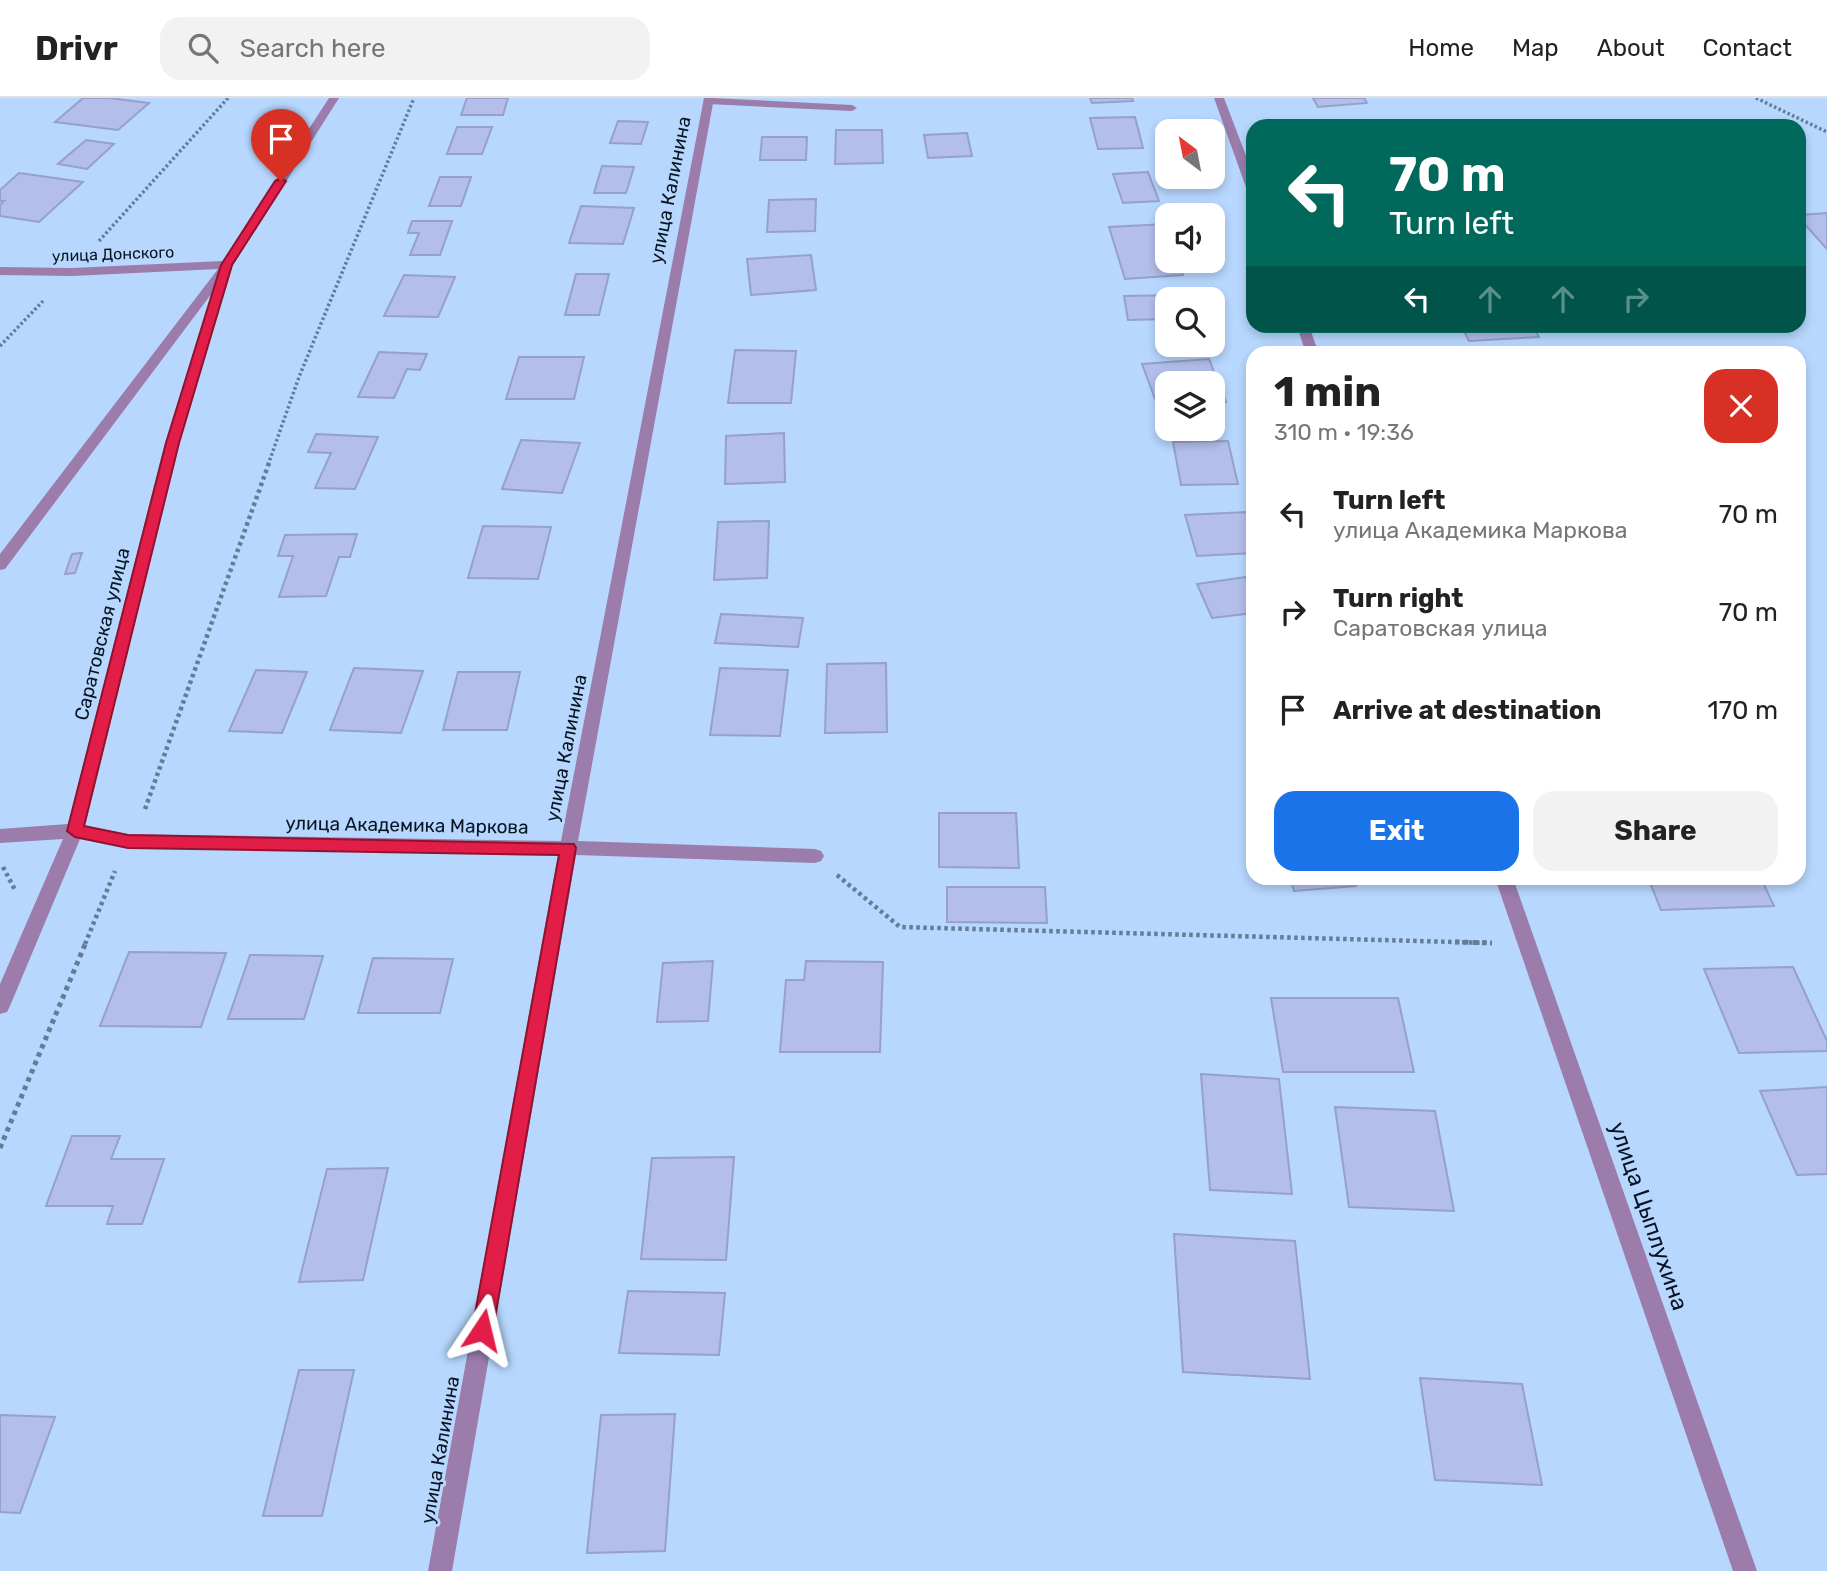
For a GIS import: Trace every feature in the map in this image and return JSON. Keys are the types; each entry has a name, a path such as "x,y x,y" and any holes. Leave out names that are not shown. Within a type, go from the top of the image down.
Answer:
{"street":[{"name":"Саратовская улица","path":"0,565 227,265 334,98"},
{"path":"1219,98 1246,171"},
{"path":"708,99 852,108"},
{"name":"улица Калинина","path":"440,1571 568,848 708,99"},
{"name":"улица Донского","path":"0,271 72,272 227,265"},
{"name":"Саратовская улица","path":"0,1006 75,831 172,443 227,265"},
{"name":"улица Академика Маркова","path":"0,836 75,831 128,841 568,848 815,856"},
{"name":"улица Цыплухина","path":"1506,885 1745,1571"}],"path":[{"path":"0,346 72,272 228,98"},
{"path":"0,1148 128,841 152,795 299,377 414,98"},
{"path":"1756,98 1800,119"},
{"path":"1806,122 1827,132"},
{"path":"815,856 900,927 1527,944"},
{"path":"0,860 15,891"}],"building":[{"path":"83,98 149,103 118,130 55,122"},
{"path":"467,98 508,98 503,115 461,115"},
{"path":"1090,98 1132,98 1133,101 1092,103"},
{"path":"1313,98 1364,98 1367,103 1318,107"},
{"path":"1135,117 1143,148 1098,149 1090,118"},
{"path":"618,121 648,122 641,144 610,143"},
{"path":"457,127 492,127 482,154 447,154"},
{"path":"836,130 882,130 883,163 835,164"},
{"path":"967,133 972,156 928,158 924,135"},
{"path":"762,137 807,137 806,160 760,160"},
{"path":"86,140 114,144 87,169 58,164"},
{"path":"602,166 634,167 626,193 594,193"},
{"path":"1148,172 1159,201 1123,203 1113,174"},
{"path":"19,173 83,182 39,222 0,216 0,205 4,201 0,201 0,190"},
{"path":"440,177 471,177 461,206 429,206"},
{"path":"816,199 815,231 767,232 769,200"},
{"path":"581,206 634,208 623,244 569,243"},
{"path":"1827,213 1827,249 1806,226 1806,214"},
{"path":"412,221 452,221 440,255 410,255 419,233 408,233"},
{"path":"1155,225 1155,273 1183,275 1125,279 1109,227"},
{"path":"811,255 816,290 751,295 747,259"},
{"path":"576,274 609,274 599,315 565,315"},
{"path":"404,275 455,277 438,317 384,316"},
{"path":"1155,295 1155,319 1128,320 1124,296"},
{"path":"1465,333 1537,333 1539,337 1469,341"},
{"path":"735,350 796,351 791,403 728,403"},
{"path":"379,352 427,354 420,370 407,369 394,398 358,397"},
{"path":"519,357 584,357 574,399 506,399"},
{"path":"1209,359 1214,371 1155,371 1155,399 1142,364"},
{"path":"784,433 785,482 725,484 726,436"},
{"path":"316,434 378,437 355,489 315,488 331,453 308,452"},
{"path":"521,440 580,443 562,493 502,489"},
{"path":"1228,441 1238,484 1181,485 1173,442"},
{"path":"1246,512 1246,553 1197,556 1185,515"},
{"path":"769,521 767,578 714,580 718,522"},
{"path":"483,526 551,527 538,579 468,578"},
{"path":"357,534 350,557 339,557 326,596 279,597 293,556 278,556 285,535"},
{"path":"82,553 75,573 65,574 72,554"},
{"path":"1246,577 1246,614 1212,618 1197,584"},
{"path":"721,614 803,618 798,647 715,643"},
{"path":"886,663 887,732 825,733 827,664"},
{"path":"354,668 423,671 401,733 330,730"},
{"path":"720,668 788,670 780,736 710,735"},
{"path":"256,670 307,672 282,733 229,731"},
{"path":"458,672 520,672 507,730 443,730"},
{"path":"939,813 1016,813 1019,868 939,867"},
{"path":"1292,885 1356,886 1294,891"},
{"path":"1651,885 1764,885 1774,906 1661,910"},
{"path":"947,887 1045,887 1047,923 947,922"},
{"path":"129,952 226,953 201,1027 100,1026"},
{"path":"250,955 323,956 304,1019 228,1019"},
{"path":"373,958 453,959 440,1013 358,1013"},
{"path":"713,961 708,1021 657,1022 663,963"},
{"path":"806,961 883,962 880,1052 780,1052 786,980 804,980"},
{"path":"1793,967 1827,1041 1827,1051 1739,1053 1704,969"},
{"path":"1271,998 1398,998 1414,1072 1283,1072"},
{"path":"1201,1074 1279,1079 1292,1194 1210,1190"},
{"path":"1827,1087 1827,1174 1797,1175 1760,1091"},
{"path":"1335,1107 1435,1111 1454,1211 1349,1207"},
{"path":"72,1136 120,1136 111,1159 164,1159 142,1224 107,1224 113,1206 46,1206"},
{"path":"734,1157 726,1260 641,1259 652,1158"},
{"path":"388,1168 363,1280 299,1282 327,1169"},
{"path":"1174,1234 1295,1241 1310,1379 1183,1372"},
{"path":"628,1291 725,1293 719,1355 619,1353"},
{"path":"299,1370 354,1370 322,1516 263,1516"},
{"path":"1420,1378 1522,1384 1542,1485 1435,1480"},
{"path":"675,1414 665,1551 587,1553 601,1415"},
{"path":"0,1415 55,1417 20,1513 0,1512"}],"route":[{"path":"281,181 227,265 172,443 75,831 128,841 568,848 482,1330"}]}
